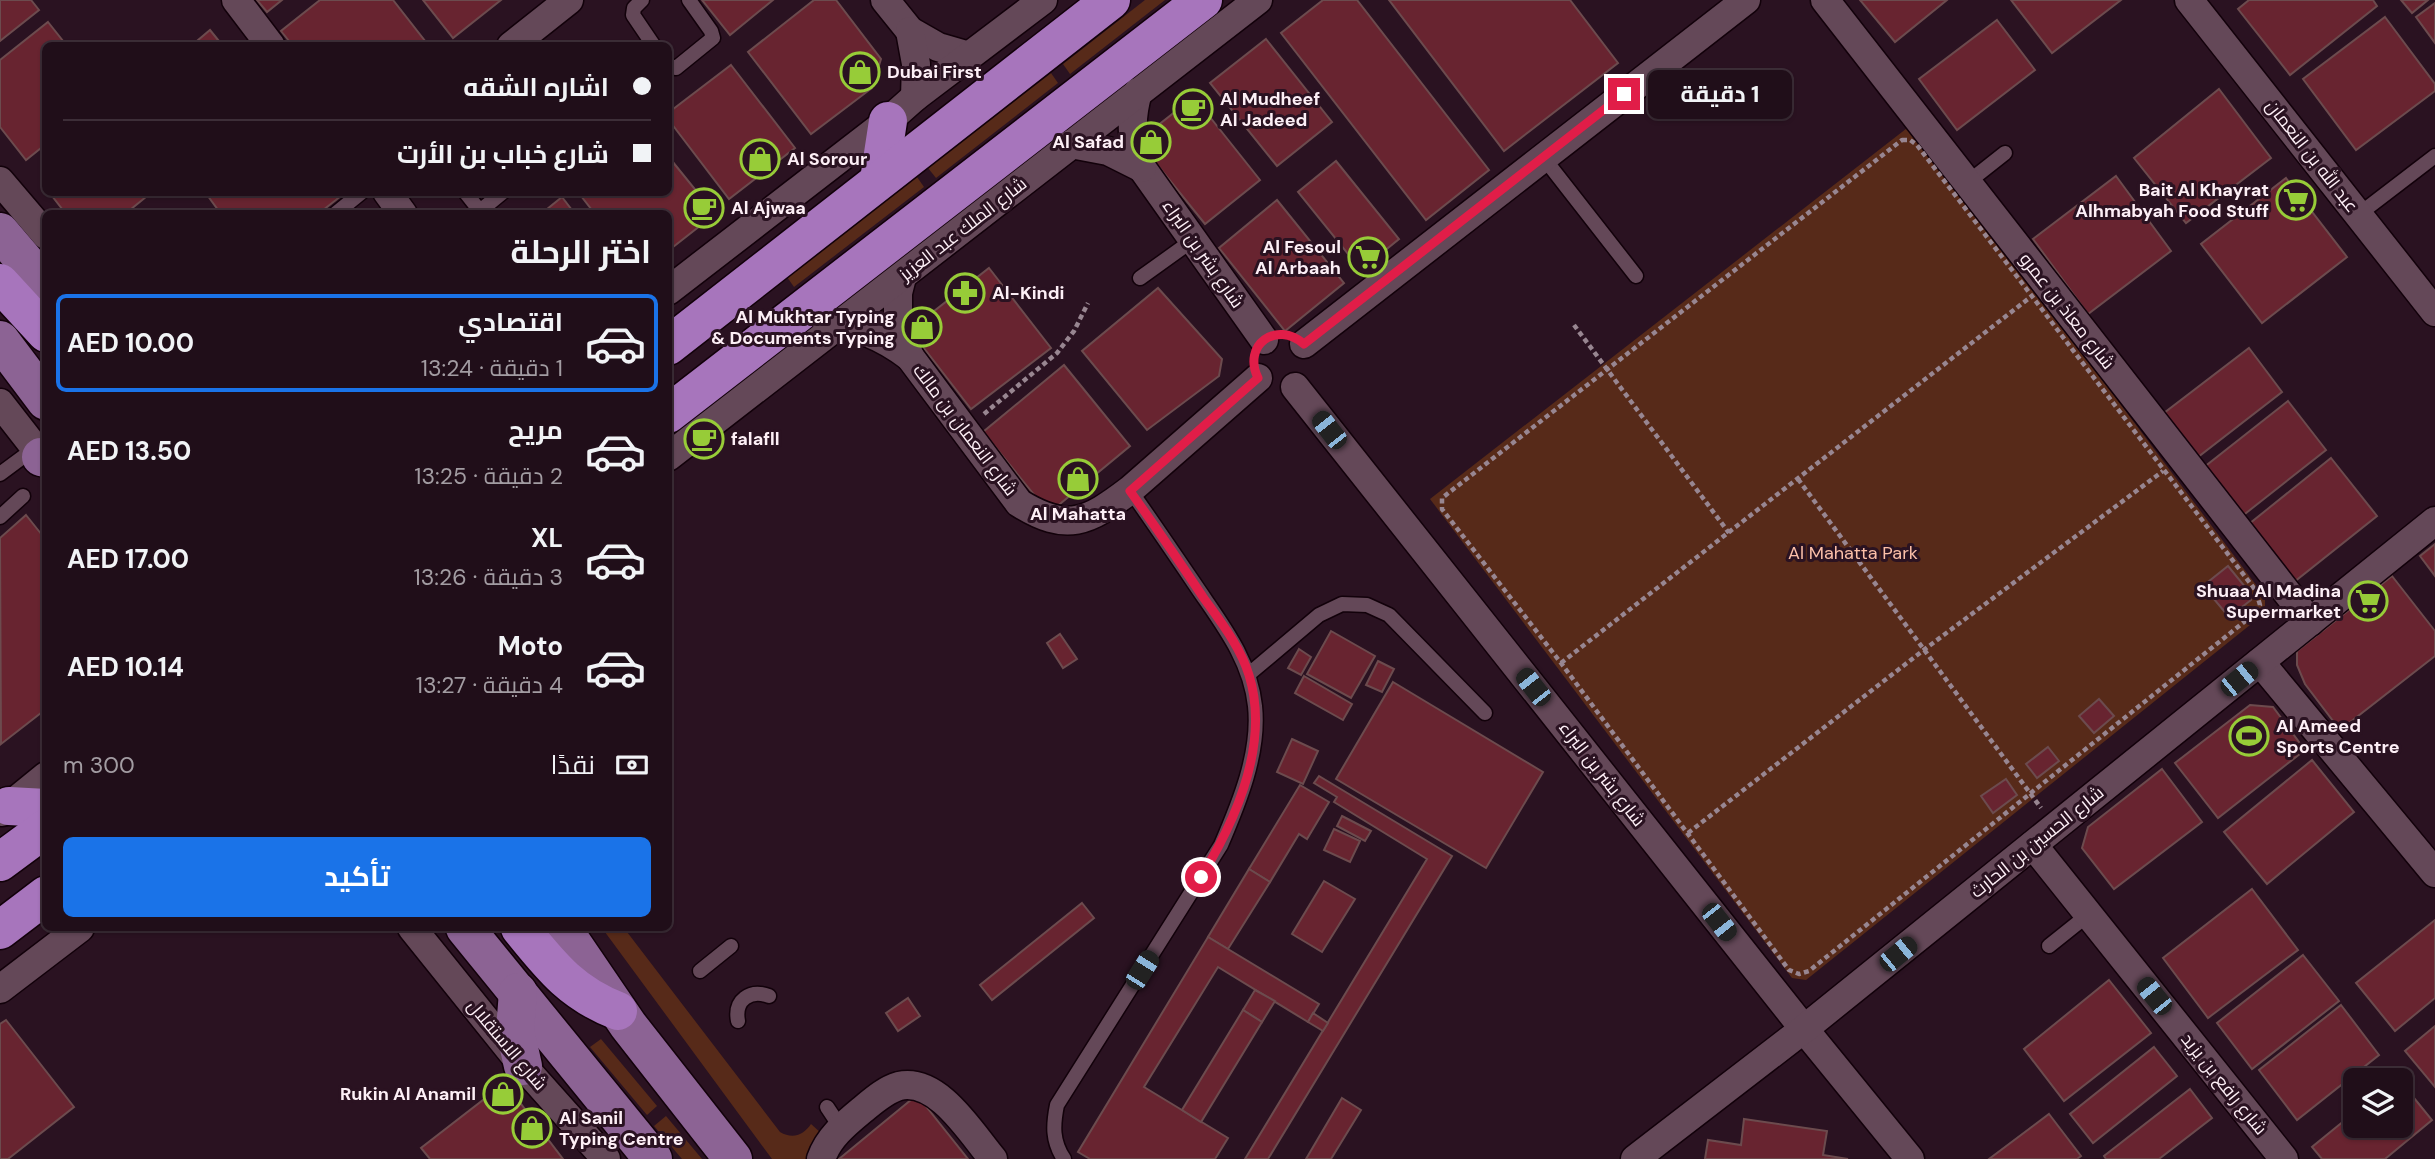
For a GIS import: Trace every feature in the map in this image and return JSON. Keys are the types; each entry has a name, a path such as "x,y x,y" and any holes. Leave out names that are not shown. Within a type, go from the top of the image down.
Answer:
{"highway":[{"path":"672,343 1111,0"},
{"name":"شارع الملك عبد العزيز","path":"672,411 1203,0"},
{"path":"879,180 901,109"},
{"path":"0,283 42,329"},
{"path":"0,862 42,831"},
{"path":"0,930 42,898"},
{"path":"523,931 564,980 589,998 618,1011"}],"main road":[{"path":"0,232 42,281"},
{"path":"0,340 42,396"},
{"path":"467,931 653,1159"},
{"path":"564,931 618,1011 733,1159"},
{"path":"517,992 515,1030 523,1066"}],"street":[{"path":"236,0 268,42"},
{"path":"516,42 569,0"},
{"path":"885,0 910,31 939,47 969,56"},
{"path":"672,288 1043,0"},
{"name":"شارع الملك عبد العزيز","path":"672,454 1258,0"},
{"path":"1304,344 1746,0"},
{"name":"شارع معاذ بن عمرو","path":"1825,0 2309,622"},
{"name":"عبد الله بن النعمان","path":"2203,5 2358,215 2435,312"},
{"path":"901,109 916,64 910,31"},
{"name":"شارع بشر بن البراء","path":"1138,92 1132,130 1135,150 1142,168 1264,340"},
{"name":"شارع بشر بن البراء","path":"1071,144 1108,151 1142,168"},
{"path":"0,181 42,230"},
{"name":"شارع النعمان بن مالك","path":"902,277 897,310 898,326 910,357 1019,503 1039,516 1062,521 1087,519 1130,491 1258,378"},
{"name":"شارع النعمان بن مالك","path":"775,330 796,325 840,324 877,335 910,357"},
{"path":"1285,334 1304,344 1308,352 1308,372 1303,380 1295,387 1285,390 1265,386 1254,370 1254,354 1264,340 1285,334"},
{"name":"شارع بشر بن البراء","path":"1295,387 1910,1159"},
{"path":"0,403 42,456"},
{"name":"شارع الحسين بن الحارث","path":"1635,1159 1804,1029 2435,521"},
{"path":"2260,662 2435,873"},
{"path":"15,805 42,780"},
{"name":"شارع رافع بن يزيد","path":"2043,837 2089,915 2284,1159"},
{"path":"0,989 76,931"},
{"name":"شارع الاستقلال","path":"414,931 523,1066 606,1159"},
{"path":"821,1159 831,1140 834,1117 899,1086 916,1086 933,1092 993,1159"}],"lane":[{"path":"642,0 634,8 633,15 651,42"},
{"path":"672,66 676,68 713,38 689,0"},
{"path":"1967,183 2005,153"},
{"path":"2358,215 2435,156"},
{"path":"1543,157 1636,276"},
{"path":"340,210 357,196"},
{"path":"480,210 498,196"},
{"path":"1140,278 1193,240"},
{"path":"0,474 42,456"},
{"path":"1064,1159 1057,1148 1053,1126 1057,1105 1221,845 1246,776 1253,741 1255,708 1249,674 1235,643 1130,491"},
{"path":"0,517 23,496"},
{"path":"1249,674 1319,615 1342,604 1367,605 1389,615 1485,713"},
{"path":"2049,946 2089,915"},
{"path":"699,971 731,946"},
{"path":"738,1021 736,1013 744,998 761,993 769,996"}],"path":[{"path":"1902,140 1910,140 1917,145 2256,591 2260,605 2254,614 1808,971 1799,974 1790,970 1440,503 1442,498 1607,369 1902,140"},
{"path":"1561,663 2032,296"},
{"path":"964,430 1057,353 1074,331 1088,303"},
{"path":"1574,325 1729,533"},
{"path":"1688,833 1925,649 2164,470"},
{"path":"1798,479 2029,793 2043,837"}],"green space":[{"path":"1145,0 1165,0 1070,74 1063,64"},
{"path":"1051,73 1058,83 936,178 928,168"},
{"name":"Al Mahatta Park","path":"1911,125 2265,597 2265,613 1806,980 1792,978 1430,499"},
{"path":"917,177 924,187 794,287 787,277"},
{"path":"604,931 626,931 780,1132 797,1135 811,1124 821,1133 806,1159 772,1159"},
{"path":"601,1039 657,1106 647,1115 590,1047"},
{"path":"666,1116 702,1159 682,1159 654,1126"}],"building":[{"path":"0,0 31,0 39,10 0,41"},
{"path":"257,0 282,0 267,12"},
{"path":"320,0 393,0 426,42 290,42 281,31"},
{"path":"423,0 501,0 453,38"},
{"path":"702,0 773,0 730,35"},
{"path":"814,0 836,0 881,59 872,88 811,134 748,52"},
{"path":"1323,0 1357,0 1489,170 1426,220 1281,33"},
{"path":"1389,0 1570,0 1618,63 1504,151"},
{"path":"1860,0 1947,0 1895,42"},
{"path":"2011,0 2121,0 2052,53"},
{"path":"2249,0 2373,0 2377,6 2290,75 2238,9"},
{"path":"2401,0 2428,0 2412,13"},
{"path":"2435,3 2435,43 2416,17"},
{"path":"2385,17 2435,84 2435,91 2356,150 2303,79"},
{"path":"1997,20 2035,70 1957,130 1919,79"},
{"path":"48,22 64,42 42,42 42,147 26,160 0,127 0,60"},
{"path":"210,30 220,42 196,42"},
{"path":"1266,39 1332,122 1277,166 1210,83"},
{"path":"731,65 795,148 729,199 672,124 672,110"},
{"path":"2219,89 2271,158 2186,223 2134,158"},
{"path":"1194,97 1260,180 1205,224 1138,141"},
{"path":"672,161 715,214 672,248 672,210 592,210 581,196 672,196"},
{"path":"1336,161 1399,239 1361,270 1298,192"},
{"path":"2116,176 2171,251 2088,314 2033,239"},
{"path":"2286,178 2347,257 2262,323 2201,244"},
{"path":"52,196 147,196 130,210 63,210"},
{"path":"208,196 341,196 323,210 218,210"},
{"path":"562,197 572,210 546,210"},
{"path":"1277,200 1344,283 1285,331 1219,248"},
{"path":"989,268 1051,348 971,409 910,330"},
{"path":"1158,288 1222,359 1219,376 1147,430 1082,351"},
{"path":"2249,348 2282,392 2198,457 2164,413"},
{"path":"1064,365 1130,446 1049,513 983,432"},
{"path":"2288,401 2326,450 2241,517 2203,468"},
{"path":"2331,458 2377,516 2294,582 2249,524"},
{"path":"26,515 42,535 42,712 1,744 0,538"},
{"path":"2435,544 2435,576 2420,556"},
{"path":"2228,566 2251,594 2251,600 2229,617 2203,586"},
{"path":"2392,576 2435,631 2435,656 2340,730 2305,684 2297,665 2297,651"},
{"path":"1331,631 1375,656 1351,698 1307,674"},
{"path":"1060,634 1077,659 1063,668 1047,643"},
{"path":"1299,649 1311,657 1301,675 1288,668"},
{"path":"1378,661 1394,669 1382,692 1366,685"},
{"path":"1304,676 1352,704 1343,720 1295,693"},
{"path":"1393,682 1543,772 1486,868 1336,779"},
{"path":"2099,699 2114,716 2094,733 2079,716"},
{"path":"2250,705 2273,707 2305,750 2218,818 2175,763"},
{"path":"1292,739 1318,751 1303,784 1277,772"},
{"path":"2048,747 2059,761 2037,778 2026,764"},
{"path":"2312,760 2354,812 2267,884 2224,832"},
{"path":"2162,769 2202,822 2114,889 2082,848 2088,827"},
{"path":"1319,776 1452,856 1268,1159 1245,1159 1427,859 1334,802 1337,797 1314,783"},
{"path":"2006,779 2017,795 1993,813 1981,796"},
{"path":"1300,785 1329,802 1307,839 1299,834 1270,882 1249,869"},
{"path":"1342,816 1371,831 1365,841 1337,826"},
{"path":"1334,829 1360,841 1350,862 1324,850"},
{"path":"1249,869 1270,882 1228,949 1208,937"},
{"path":"1324,881 1355,899 1322,952 1292,934"},
{"path":"2252,889 2298,950 2208,1018 2163,958"},
{"path":"1082,903 1094,918 992,1000 980,985"},
{"path":"2435,920 2435,998 2395,1031 2356,983"},
{"path":"1208,937 1319,1004 1308,1022 1218,967 1144,1087 1228,1138 1215,1159 1090,1159 1078,1152"},
{"path":"2303,955 2339,1001 2252,1069 2217,1023"},
{"path":"2109,980 2151,1033 2064,1101 2024,1049"},
{"path":"1255,990 1275,1001 1262,1022 1243,1010"},
{"path":"908,998 920,1016 898,1031 886,1013"},
{"path":"2341,1005 2379,1055 2363,1068 2343,1068 2343,1084 2297,1120 2259,1070"},
{"path":"1243,1010 1262,1022 1201,1122 1182,1110"},
{"path":"1313,1013 1328,1023 1323,1031 1308,1022"},
{"path":"6,1020 74,1107 8,1159 0,1159 0,1024"},
{"path":"2435,1026 2435,1087 2405,1051"},
{"path":"2154,1047 2177,1076 2093,1143 2070,1114"},
{"path":"505,1083 563,1159 430,1159 421,1148"},
{"path":"2190,1089 2212,1118 2159,1159 2106,1159 2104,1156"},
{"path":"917,1095 968,1159 839,1159"},
{"path":"2413,1097 2432,1120 2413,1136"},
{"path":"1342,1098 1361,1110 1331,1159 1306,1159"},
{"path":"2049,1114 2081,1156 2077,1159 1989,1159"},
{"path":"1744,1119 1827,1131 1823,1155 1848,1159 1705,1159 1708,1140 1741,1145"},
{"path":"2343,1122 2343,1138 2410,1138 2385,1159 2322,1159 2312,1147"}],"place":[{"name":"Dubai First","path":"860,72"},
{"name":"Al Mudheef Al Jadeed","path":"1193,109"},
{"name":"Al Safad","path":"1151,142"},
{"name":"Al Sorour","path":"760,159"},
{"name":"Bait Al Khayrat Alhmabyah Food Stuff","path":"2296,200"},
{"name":"Al Ajwaa","path":"704,208"},
{"name":"Al Fesoul Al Arbaah","path":"1368,257"},
{"name":"Al-Kindi","path":"965,293"},
{"name":"Al Mukhtar Typing & Documents Typing","path":"922,327"},
{"name":"falafll","path":"704,439"},
{"name":"Al Mahatta","path":"1078,479"},
{"name":"Shuaa Al Madina Supermarket","path":"2368,601"},
{"name":"Al Ameed Sports Centre","path":"2249,736"},
{"name":"Rukin Al Anamil","path":"503,1094"},
{"name":"Al Sanil Typing Centre","path":"532,1128"}],"route":[{"path":"1201,877 1221,845 1246,776 1253,741 1255,708 1249,674 1235,643 1130,491 1258,378 1254,370 1254,354 1264,340 1285,334 1304,344 1624,94"}]}
